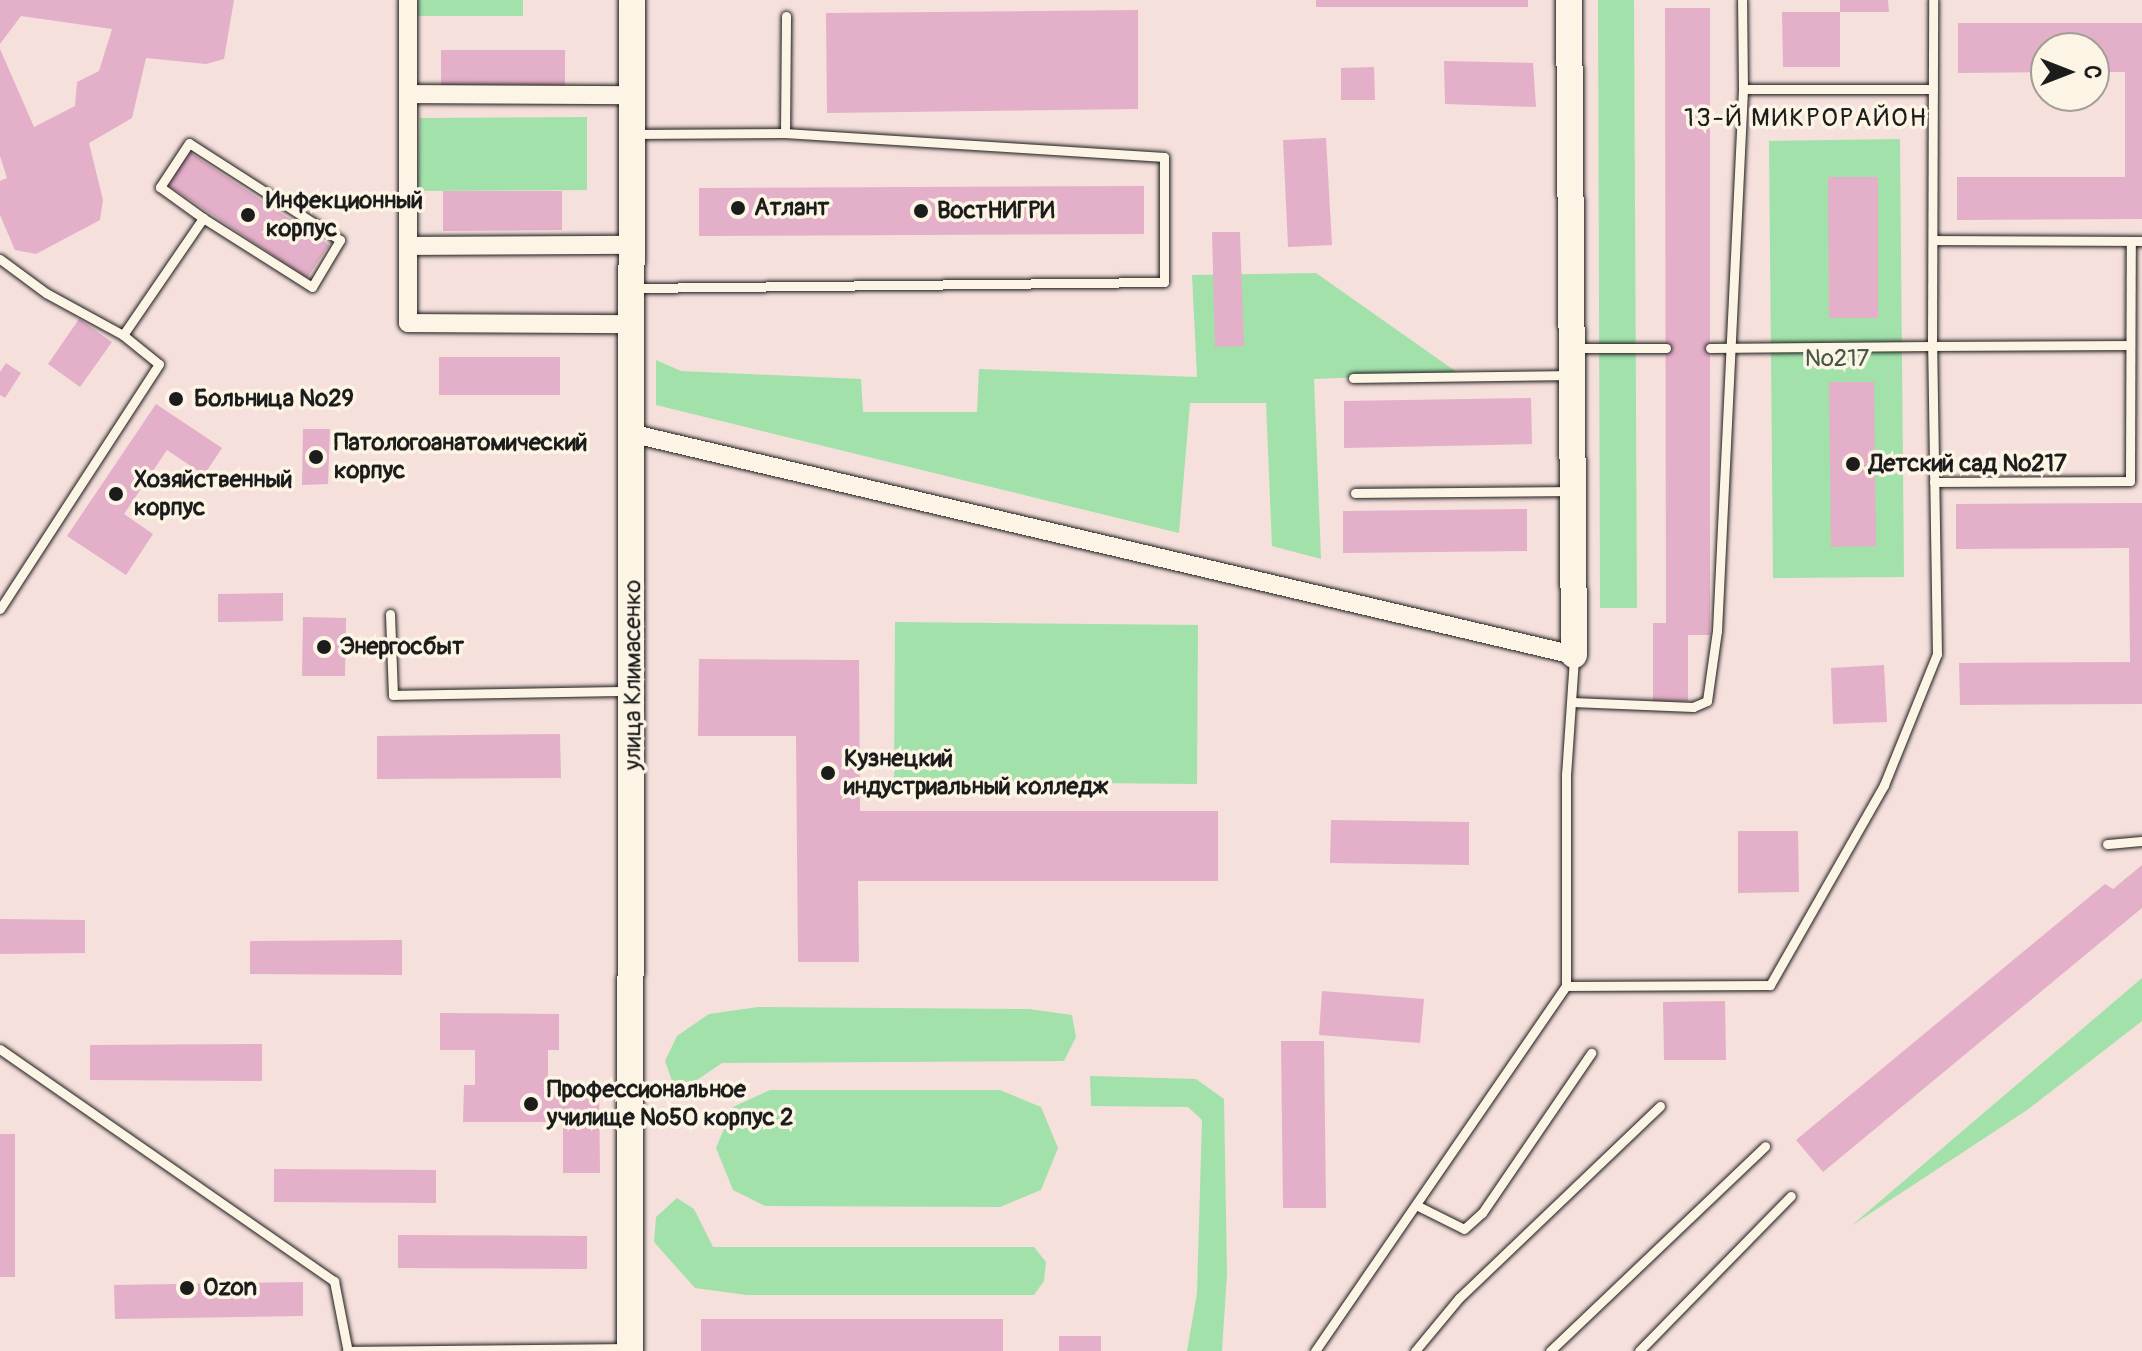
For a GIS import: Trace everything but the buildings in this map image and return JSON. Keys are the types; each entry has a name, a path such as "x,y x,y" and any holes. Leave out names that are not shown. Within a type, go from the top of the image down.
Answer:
{"street":[{"path":"408,0 408,323 634,324"},
{"name":"улица Климасенко","path":"630,1349 634,691 632,0"},
{"path":"634,434 1574,655 1569,0"},
{"path":"408,94 632,95"},
{"path":"408,246 634,245"}],"lane":[{"path":"1572,702 1693,707 1707,701 1717,631 1743,89 1742,0"},
{"path":"1566,986 1770,985 1884,785 1937,654 1932,346 1933,0"},
{"path":"785,133 786,16"},
{"path":"1743,89 1933,89"},
{"path":"633,134 785,133 1164,157 1164,282 634,288"},
{"path":"189,143 340,240 312,287 203,218 160,187 189,143"},
{"path":"123,335 203,218"},
{"path":"1933,240 2136,241 2129,345 2130,481 1934,482"},
{"path":"0,259 46,293 123,335 159,364 0,609"},
{"path":"1710,348 2129,345"},
{"path":"1572,348 1666,348"},
{"path":"1353,378 1572,375"},
{"path":"1355,493 1572,491"},
{"path":"390,614 393,695 634,691"},
{"path":"1315,1351 1418,1206 1566,986 1566,774 1574,655"},
{"path":"2107,844 2142,841"},
{"path":"0,1049 334,1281 347,1349 630,1349"},
{"path":"1418,1206 1464,1229 1482,1213 1591,1053"},
{"path":"1415,1351 1459,1298 1660,1106"},
{"path":"1550,1351 1765,1146"},
{"path":"1639,1351 1791,1196"}],"green space":[{"path":"418,0 523,0 523,16 418,16"},
{"path":"1598,0 1634,0 1637,608 1600,608"},
{"path":"587,117 587,190 418,191 420,118"},
{"name":"№217","path":"1900,139 1904,577 1773,578 1769,141"},
{"path":"1316,273 1458,373 1314,379 1321,559 1272,546 1266,403 1190,403 1179,533 656,405 656,360 681,371 861,379 863,412 977,412 979,369 1197,377 1192,275"},
{"path":"895,622 1198,625 1197,784 894,781"},
{"path":"2142,978 2142,1021 2027,1110 1851,1226"},
{"path":"758,1007 1029,1009 1072,1015 1076,1037 1064,1061 722,1063 694,1082 672,1081 665,1061 677,1036 709,1014"},
{"path":"1090,1076 1196,1079 1224,1099 1227,1273 1222,1351 1187,1351 1197,1293 1202,1120 1188,1107 1091,1106"},
{"path":"770,1090 1000,1090 1041,1107 1058,1148 1041,1190 1000,1207 765,1206 733,1190 716,1148 733,1107"},
{"path":"677,1198 694,1209 713,1247 1034,1247 1046,1262 1044,1281 1034,1295 747,1295 695,1288 654,1242 656,1217"}],"place":[{"name":"Атлант","path":"738,208"},
{"name":"ВостНИГРИ","path":"921,211"},
{"name":"Инфекционный корпус","path":"248,215"},
{"name":"Больница №29","path":"176,399"},
{"name":"Патологоанатомический корпус","path":"316,457"},
{"name":"Детский сад №217","path":"1853,464"},
{"name":"Хозяйственный корпус","path":"116,494"},
{"name":"Энергосбыт","path":"324,647"},
{"name":"Кузнецкий индустриальный колледж","path":"828,773"},
{"name":"Профессиональное училище №50 корпус 2","path":"531,1104"},
{"name":"Ozon","path":"187,1288"}],"district":[{"name":"13-Й МИКРОРАЙОН","path":"1806,119"}]}
